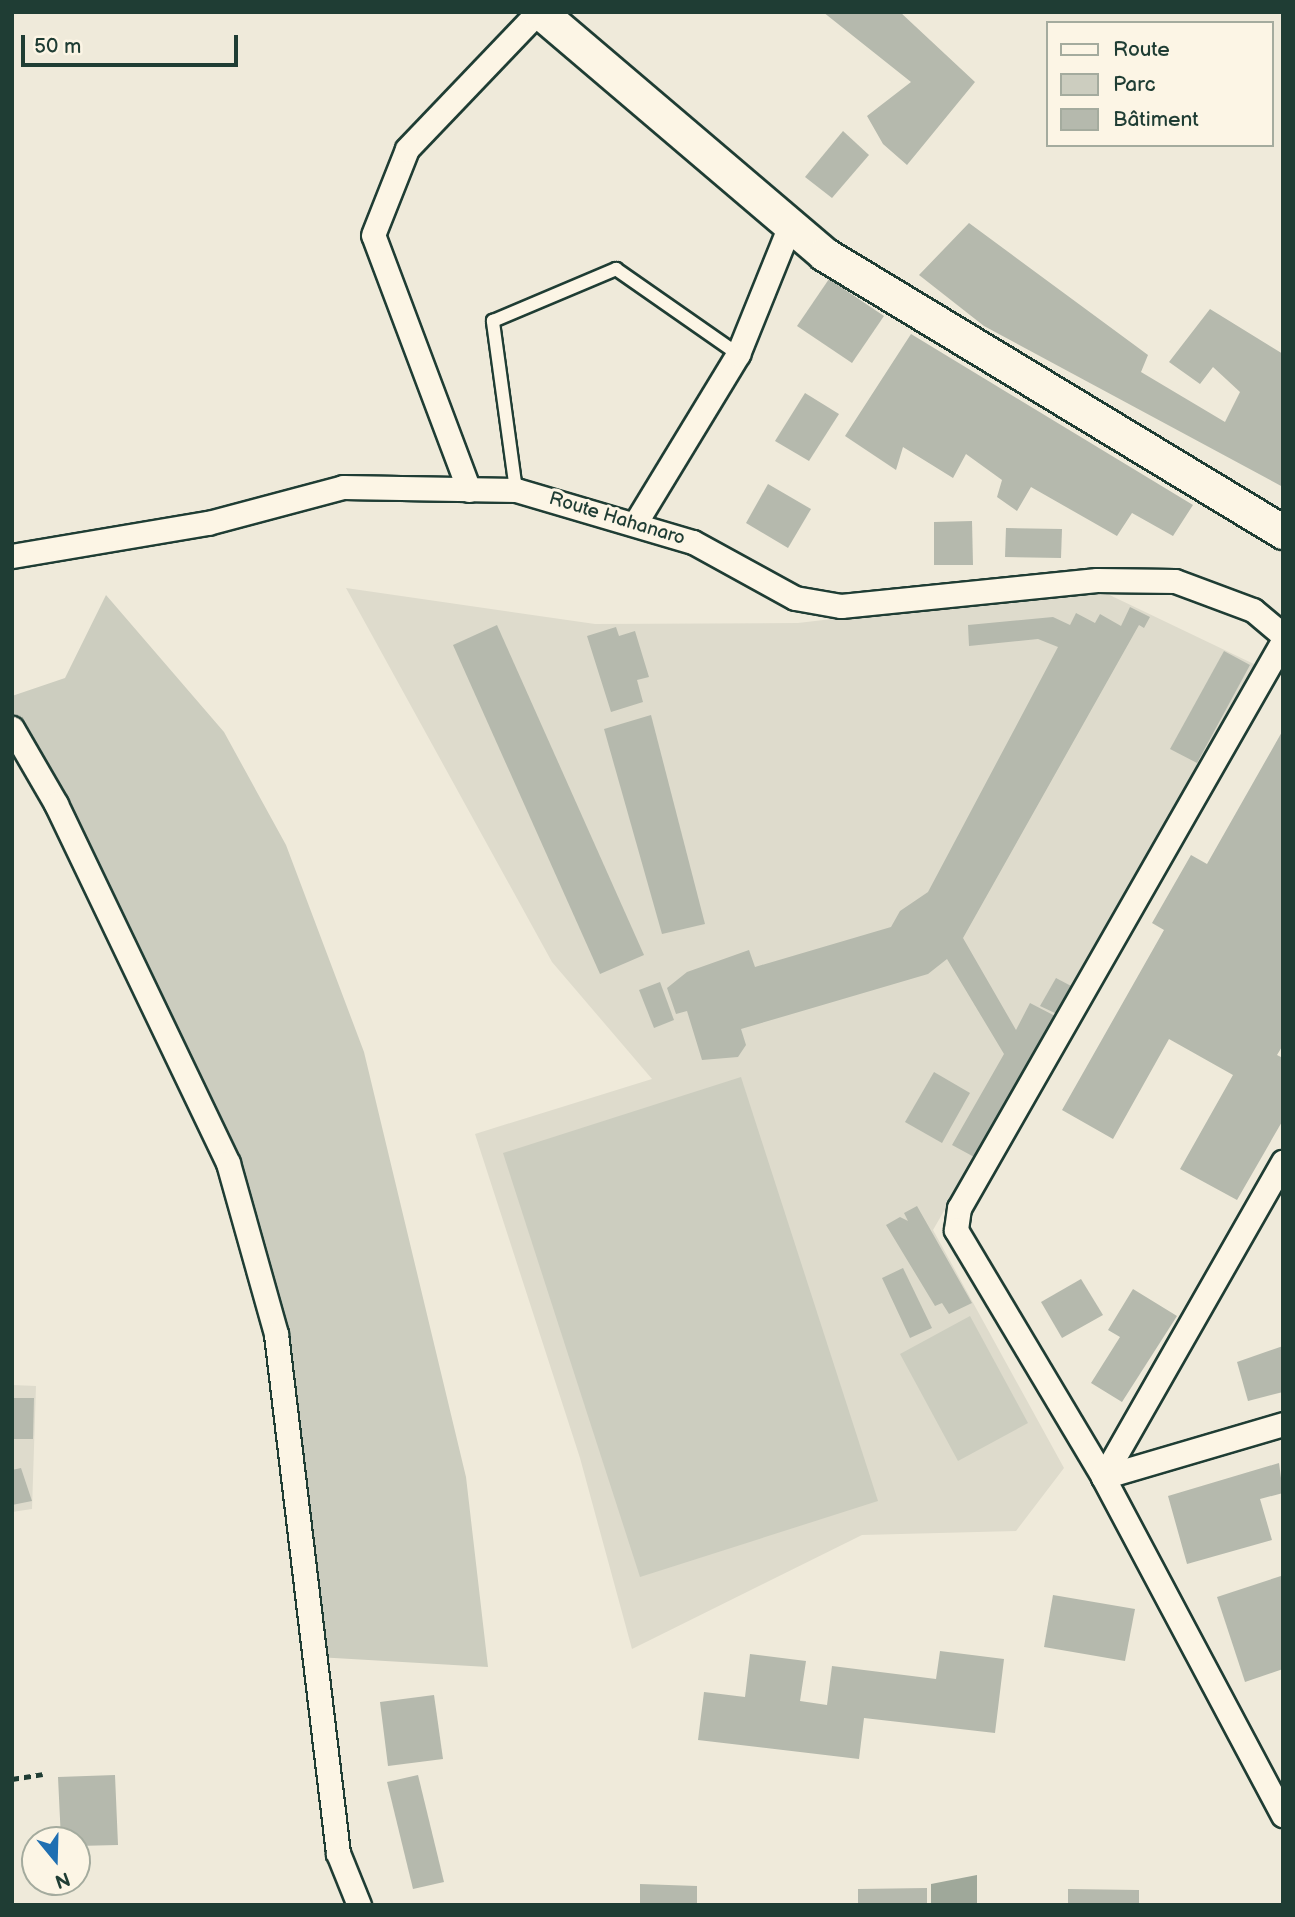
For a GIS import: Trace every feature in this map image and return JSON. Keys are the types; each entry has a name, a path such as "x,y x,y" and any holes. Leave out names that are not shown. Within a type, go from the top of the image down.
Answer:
{"main road":[{"path":"539,12 789,228 1074,411 1283,532"}],"street":[{"path":"469,490 373,235 407,149 539,12"},
{"path":"636,522 738,354 789,228"},
{"name":"Route Hahanaro","path":"24,556 208,523 343,487 516,490 636,522 693,542 795,598 841,606 1097,580 1175,581 1253,610 1283,635"},
{"path":"1283,641 959,1208 962,1250 1103,1476 1283,1815"},
{"path":"12,728 57,804 228,1163 276,1334 338,1853 359,1905"},
{"path":"1103,1476 1283,1162"},
{"path":"1103,1476 1283,1424"}],"lane":[{"path":"516,490 493,321 616,270 738,354"}],"path":[{"path":"12,1779 43,1774"}],"shaded area":[{"path":"346,588 595,624 798,623 1095,588 1258,666 933,1230 1064,1468 1016,1531 862,1535 632,1649 580,1458 475,1134 652,1079 552,962"},
{"path":"12,1385 36,1386 32,1509 12,1512"},
{"path":"977,1875 977,1905 931,1905 931,1884"}],"green space":[{"path":"106,595 224,732 286,845 364,1052 466,1477 488,1667 317,1657 292,1441 228,1163 12,728 12,696 65,678"},
{"path":"741,1077 878,1501 640,1577 503,1153"},
{"path":"970,1316 1028,1423 958,1461 900,1354"}],"building":[{"path":"823,12 900,12 975,82 907,165 883,144 867,116 911,82"},
{"path":"843,131 869,155 832,198 805,177"},
{"path":"969,223 1148,355 1141,372 1225,422 1240,392 1213,367 1200,384 1169,362 1210,309 1283,354 1283,487 984,326 919,275"},
{"path":"829,279 884,316 852,363 797,326"},
{"path":"911,334 1193,505 1173,536 1132,513 1117,536 1031,487 1017,511 997,497 1002,480 966,454 953,478 903,447 896,470 845,436"},
{"path":"805,393 839,414 809,461 775,441"},
{"path":"768,484 811,509 788,548 746,523"},
{"path":"972,521 973,565 934,565 934,522"},
{"path":"1006,528 1062,529 1061,558 1005,557"},
{"path":"1130,607 1150,617 1144,628 1139,625 963,938 1016,1030 1030,1003 1057,1017 976,1158 952,1145 1004,1054 947,959 928,974 741,1029 746,1045 738,1057 702,1060 687,1011 676,1014 667,988 687,972 749,950 755,967 891,927 900,911 928,892 1058,647 1038,639 969,646 968,625 1053,617 1070,625 1076,613 1095,623 1100,614 1121,626"},
{"path":"497,625 644,955 600,974 453,645"},
{"path":"616,627 619,636 635,631 649,677 637,680 643,702 611,712 587,636"},
{"path":"1224,651 1250,665 1197,763 1170,749"},
{"path":"651,715 705,924 662,934 604,729"},
{"path":"1283,730 1283,1045 1277,1055 1283,1058 1283,1120 1237,1200 1180,1169 1233,1075 1169,1039 1113,1139 1062,1110 1164,930 1152,923 1191,855 1207,864"},
{"path":"1056,978 1073,987 1057,1014 1040,1006"},
{"path":"660,982 674,1020 654,1028 639,990"},
{"path":"934,1072 970,1093 942,1143 905,1122"},
{"path":"917,1206 972,1303 949,1314 942,1303 935,1306 886,1225 900,1217 908,1221 904,1213"},
{"path":"903,1268 932,1328 910,1338 882,1278"},
{"path":"1081,1279 1103,1315 1062,1338 1041,1302"},
{"path":"1133,1289 1177,1316 1122,1402 1091,1383 1120,1337 1108,1330"},
{"path":"1283,1346 1283,1392 1248,1401 1237,1362"},
{"path":"12,1398 34,1398 33,1439 12,1439"},
{"path":"1279,1463 1283,1493 1260,1499 1272,1540 1187,1564 1168,1496"},
{"path":"21,1468 32,1501 12,1505 12,1470"},
{"path":"1281,1576 1283,1669 1245,1682 1217,1597"},
{"path":"1053,1595 1135,1609 1125,1661 1044,1647"},
{"path":"940,1651 1004,1659 995,1733 864,1718 859,1759 698,1740 704,1692 745,1697 750,1654 806,1661 800,1701 827,1705 832,1666 936,1679"},
{"path":"434,1695 443,1759 388,1766 380,1702"},
{"path":"115,1775 118,1845 91,1846 91,1826 60,1826 58,1777"},
{"path":"418,1775 444,1882 413,1889 387,1782"},
{"path":"640,1884 697,1886 697,1905 640,1905"},
{"path":"927,1888 927,1905 858,1905 858,1889"},
{"path":"1068,1889 1139,1890 1139,1905 1068,1905"}]}
